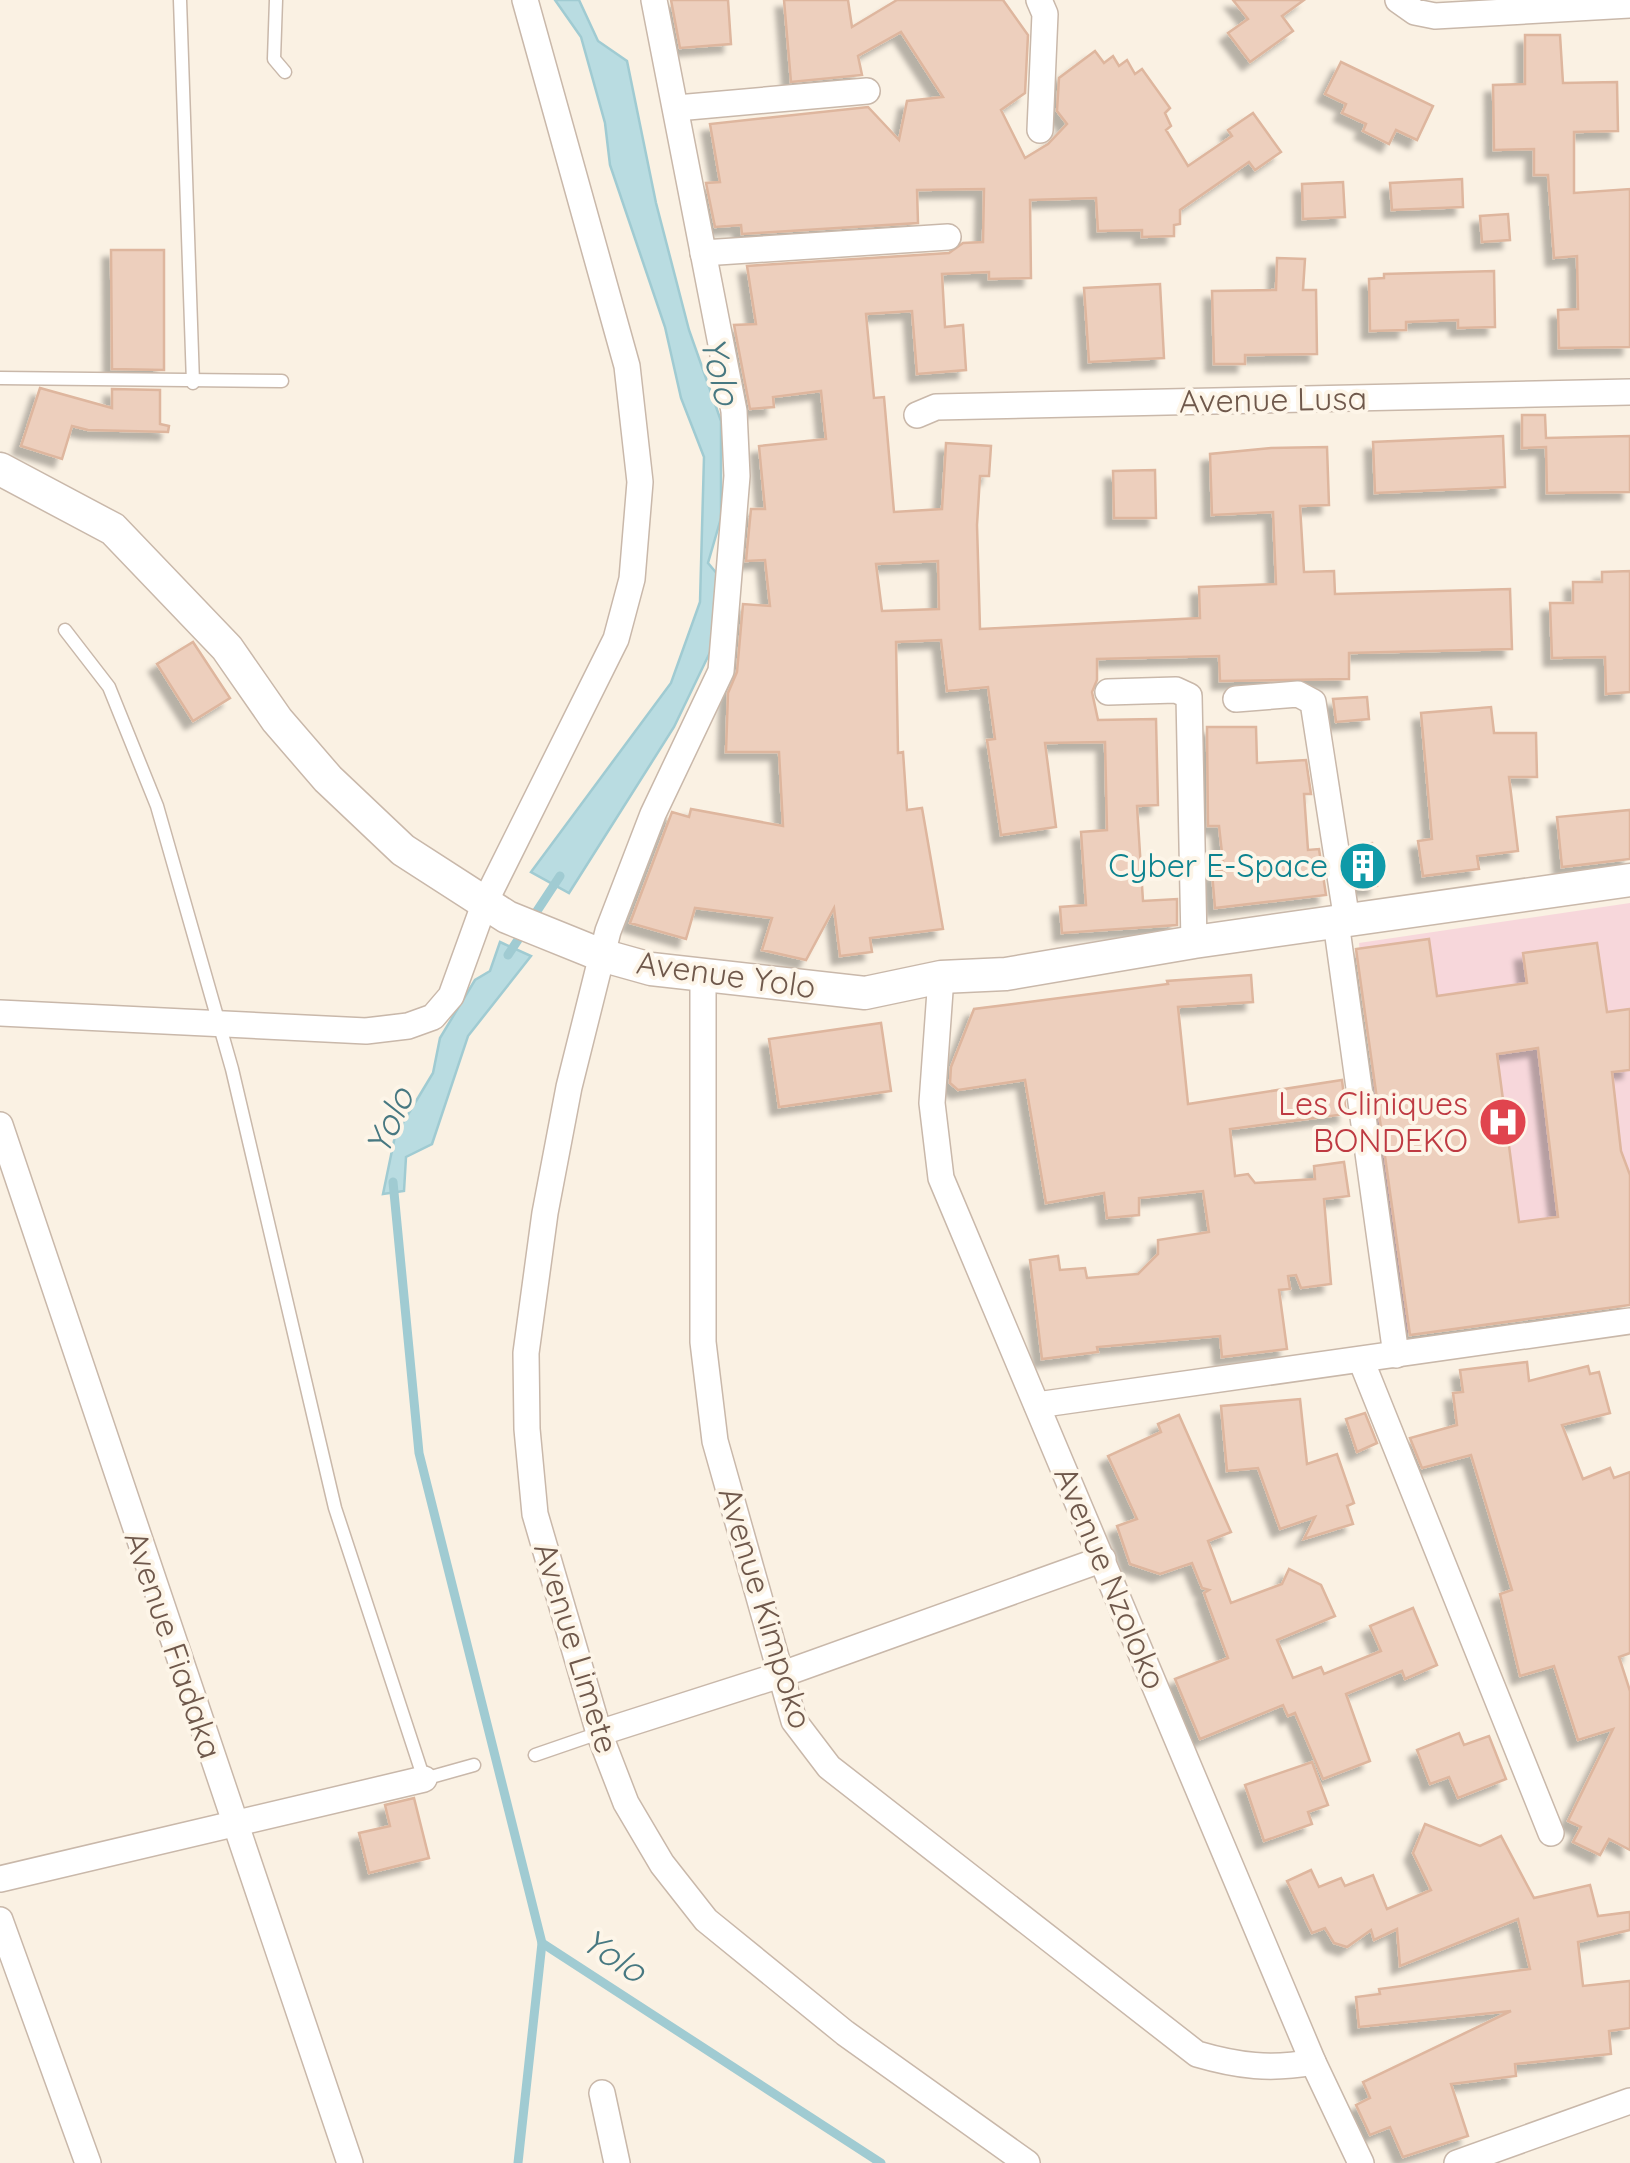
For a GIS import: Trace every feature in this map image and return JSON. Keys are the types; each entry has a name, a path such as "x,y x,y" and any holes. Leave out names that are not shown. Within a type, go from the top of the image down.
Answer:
{"street":[{"path":"0,1013 366,1031 408,1026 433,1016 450,996 496,909 616,639 632,579 640,482 627,366 525,0"},
{"name":"Avenue Limete","path":"654,0 734,411 736,460 722,671 653,814 601,955 568,1087 544,1212 526,1354 526,1429 535,1514 600,1733 626,1803 662,1864 706,1920 845,2033 1027,2163"},
{"path":"1039,0 1045,14 1040,130"},
{"path":"1398,0 1415,12 1434,16 1630,5"},
{"path":"677,108 868,90"},
{"path":"703,253 948,238"},
{"name":"Avenue Lusa","path":"917,415 936,407 1630,392"},
{"name":"Avenue Yolo","path":"0,469 114,529 227,648 278,720 328,779 403,850 542,933 651,969 865,993 941,977 1006,974 1194,942 1630,880"},
{"path":"1108,692 1176,690 1188,696 1194,942"},
{"path":"1236,699 1298,694 1313,702 1396,1355"},
{"name":"Avenue Kimpoko","path":"704,977 703,1342 715,1440 794,1721 829,1767 1197,2054 1238,2066 1279,2068 1313,2062"},
{"name":"Avenue Nzoloko","path":"941,977 932,1103 941,1178 1313,2062 1362,2163"},
{"name":"Avenue Fiadaka","path":"0,1125 350,2163"},
{"path":"1036,1405 1630,1321"},
{"path":"1361,1360 1550,1833"},
{"path":"600,1733 780,1675 1103,1559"},
{"path":"0,1879 424,1779"},
{"path":"0,1920 88,2163"},
{"path":"602,2093 617,2163"},
{"path":"1457,2163 1630,2100"}],"lane":[{"path":"180,0 193,383"},
{"path":"276,0 274,59 285,72"},
{"path":"0,378 282,382"},
{"path":"65,630 109,687 157,806 246,1124 335,1508 424,1779 474,1766"},
{"path":"535,1755 600,1733"}],"shaded area":[{"name":"Les Cliniques BONDEKO","path":"1630,903 1630,1302 1398,1334 1359,943"}],"water":[{"path":"555,0 579,0 598,41 627,61 656,203 689,330 721,421 721,518 708,563 724,582 715,642 674,727 569,893 531,872 671,683 700,602 704,457 681,398 665,327 610,165 605,123 581,37"},
{"path":"500,942 531,956 468,1036 432,1144 406,1157 404,1191 383,1194 395,1136 433,1073 440,1038 475,980 490,971"}],"building":[{"path":"671,0 728,0 731,44 680,48"},
{"path":"784,0 848,0 852,27 897,0 1003,0 1028,35 1025,93 1001,110 1025,158 1048,144 1067,124 1057,111 1059,78 1095,51 1104,63 1113,56 1119,66 1127,60 1135,74 1142,69 1170,108 1165,113 1171,126 1166,130 1188,166 1232,136 1228,130 1253,113 1281,152 1255,170 1249,162 1180,210 1180,224 1174,225 1174,236 1142,237 1142,230 1098,231 1096,198 1030,200 1031,278 989,279 989,272 942,274 945,327 963,325 966,370 917,374 912,311 866,314 874,398 884,397 894,512 942,509 946,443 991,446 989,476 980,476 977,525 980,629 1200,618 1199,587 1276,584 1273,512 1212,515 1210,454 1271,448 1327,447 1329,505 1300,506 1304,572 1334,571 1335,594 1510,589 1512,649 1349,653 1349,679 1220,681 1219,656 1097,659 1097,680 1092,692 1098,720 1156,719 1158,805 1137,806 1143,901 1177,899 1177,925 1062,933 1060,907 1086,905 1081,832 1107,830 1105,742 1045,743 1056,827 1001,835 987,740 995,739 988,687 947,691 941,640 896,642 898,753 903,752 907,810 922,808 943,929 870,938 872,952 840,956 834,908 806,960 762,950 772,918 695,908 686,939 630,923 672,812 689,817 691,809 783,826 779,752 726,752 728,693 737,672 743,604 770,606 765,560 746,561 751,509 765,509 759,446 826,439 821,391 773,397 774,407 750,409 734,325 756,324 747,266 949,253 963,243 983,242 984,189 917,190 918,223 742,234 741,225 715,227 706,183 720,182 710,124 868,107 899,140 907,101 943,97 901,32 858,56 862,75 791,82","holes":["938,561 939,609 882,611 876,564"]},
{"path":"1233,0 1304,0 1282,16 1293,31 1250,62 1228,33 1248,19"},
{"path":"1525,35 1560,35 1563,83 1617,82 1618,131 1574,132 1574,193 1630,189 1630,347 1559,348 1558,310 1578,309 1577,256 1554,258 1548,175 1534,175 1534,149 1494,150 1493,85 1525,84"},
{"path":"1341,62 1433,106 1417,140 1396,130 1389,144 1363,131 1366,124 1342,113 1346,104 1325,94"},
{"path":"1462,179 1463,207 1392,210 1390,183"},
{"path":"1343,182 1345,217 1303,219 1302,184"},
{"path":"1508,214 1510,240 1482,242 1480,216"},
{"path":"111,250 164,250 164,370 112,369"},
{"path":"1277,258 1305,259 1303,290 1316,290 1317,354 1245,355 1245,364 1214,364 1212,291 1276,290"},
{"path":"1494,271 1495,327 1458,328 1458,320 1406,322 1406,330 1370,331 1369,279 1384,278 1384,274"},
{"path":"1160,284 1164,358 1089,362 1084,288"},
{"path":"40,388 112,408 112,389 160,390 160,424 169,426 168,432 72,426 62,459 21,446"},
{"path":"1522,415 1545,415 1546,438 1630,436 1630,492 1547,493 1546,447 1522,448"},
{"path":"1503,436 1505,487 1375,493 1373,442"},
{"path":"1155,470 1156,518 1114,518 1113,471"},
{"path":"1630,571 1630,692 1606,694 1605,657 1552,658 1550,603 1573,603 1573,582 1602,582 1602,572"},
{"path":"193,642 230,698 193,721 157,664"},
{"path":"1367,697 1369,719 1336,722 1333,699"},
{"path":"1491,707 1494,733 1536,733 1537,777 1509,777 1518,851 1477,856 1479,869 1423,876 1418,841 1432,839 1421,713"},
{"path":"1207,727 1256,727 1257,763 1306,760 1311,794 1304,794 1308,850 1319,849 1326,895 1215,908 1212,872 1224,871 1219,826 1208,826"},
{"path":"1630,810 1630,859 1562,867 1557,817"},
{"name":"Cyber E-Space","path":"1372,843 1377,886 1358,888 1352,845"},
{"name":"Les Cliniques BONDEKO","path":"1429,939 1437,996 1527,983 1523,953 1597,943 1607,1012 1630,1009 1630,1070 1612,1072 1621,1151 1630,1175 1630,1305 1410,1335 1356,949","holes":["1538,1048 1558,1217 1519,1222 1497,1054"]},
{"path":"1251,975 1253,1002 1178,1007 1188,1104 1342,1080 1346,1114 1230,1129 1235,1176 1248,1174 1255,1183 1315,1179 1314,1166 1344,1162 1349,1196 1324,1199 1331,1284 1301,1288 1296,1275 1288,1276 1290,1289 1279,1290 1287,1349 1222,1357 1220,1336 1097,1347 1098,1352 1042,1359 1030,1260 1058,1256 1060,1270 1085,1268 1087,1278 1138,1274 1158,1254 1158,1240 1209,1232 1203,1191 1139,1198 1139,1215 1107,1218 1104,1193 1046,1203 1025,1080 958,1090 950,1083 951,1067 974,1009 1168,984 1167,981"},
{"path":"881,1023 891,1091 779,1107 769,1039"},
{"path":"1527,1362 1529,1381 1588,1366 1590,1374 1599,1372 1610,1413 1562,1425 1583,1479 1610,1468 1614,1478 1630,1472 1630,1653 1619,1657 1630,1691 1630,1850 1609,1839 1600,1855 1573,1842 1581,1827 1568,1821 1613,1729 1578,1740 1554,1666 1520,1676 1500,1594 1512,1590 1471,1455 1422,1468 1410,1438 1457,1425 1453,1393 1463,1392 1460,1370"},
{"path":"1300,1399 1307,1464 1337,1454 1354,1503 1347,1506 1353,1524 1304,1539 1315,1517 1280,1529 1258,1468 1227,1471 1221,1406"},
{"path":"1365,1413 1377,1443 1357,1452 1346,1419"},
{"path":"1179,1415 1231,1532 1208,1541 1231,1603 1282,1584 1289,1569 1321,1585 1335,1616 1277,1640 1293,1678 1321,1667 1324,1674 1381,1651 1370,1626 1413,1608 1437,1665 1405,1679 1402,1671 1346,1694 1370,1761 1323,1779 1295,1713 1288,1716 1283,1705 1200,1739 1175,1679 1228,1658 1204,1593 1209,1590 1202,1588 1192,1563 1160,1574 1130,1564 1117,1526 1137,1519 1108,1456 1161,1432 1158,1424"},
{"path":"1459,1733 1464,1745 1489,1736 1506,1779 1458,1798 1449,1777 1430,1784 1417,1750"},
{"path":"1312,1762 1328,1805 1308,1812 1312,1824 1264,1841 1245,1785"},
{"path":"414,1798 429,1858 369,1873 359,1833 390,1826 385,1805"},
{"path":"1425,1824 1480,1846 1501,1836 1534,1898 1590,1885 1598,1916 1630,1912 1630,1930 1578,1942 1583,1986 1630,1981 1630,2028 1609,2031 1611,2054 1515,2064 1516,2076 1451,2084 1468,2136 1403,2157 1390,2127 1370,2135 1356,2105 1370,2098 1363,2082 1511,2011 1359,2027 1356,1997 1380,1994 1379,1989 1530,1969 1518,1919 1400,1966 1397,1929 1374,1940 1371,1930 1347,1947 1334,1943 1325,1928 1312,1933 1287,1881 1311,1870 1319,1887 1341,1878 1345,1886 1373,1875 1387,1909 1431,1890 1413,1853"}],"waterway":[{"name":"Yolo","path":"508,955 560,876"},
{"name":"Yolo","path":"393,1182 419,1453 542,1943 881,2163"},
{"path":"518,2163 542,1943"}],"place":[{"name":"Cyber E-Space","path":"1363,866"},
{"name":"Les Cliniques BONDEKO","path":"1503,1122"}]}
